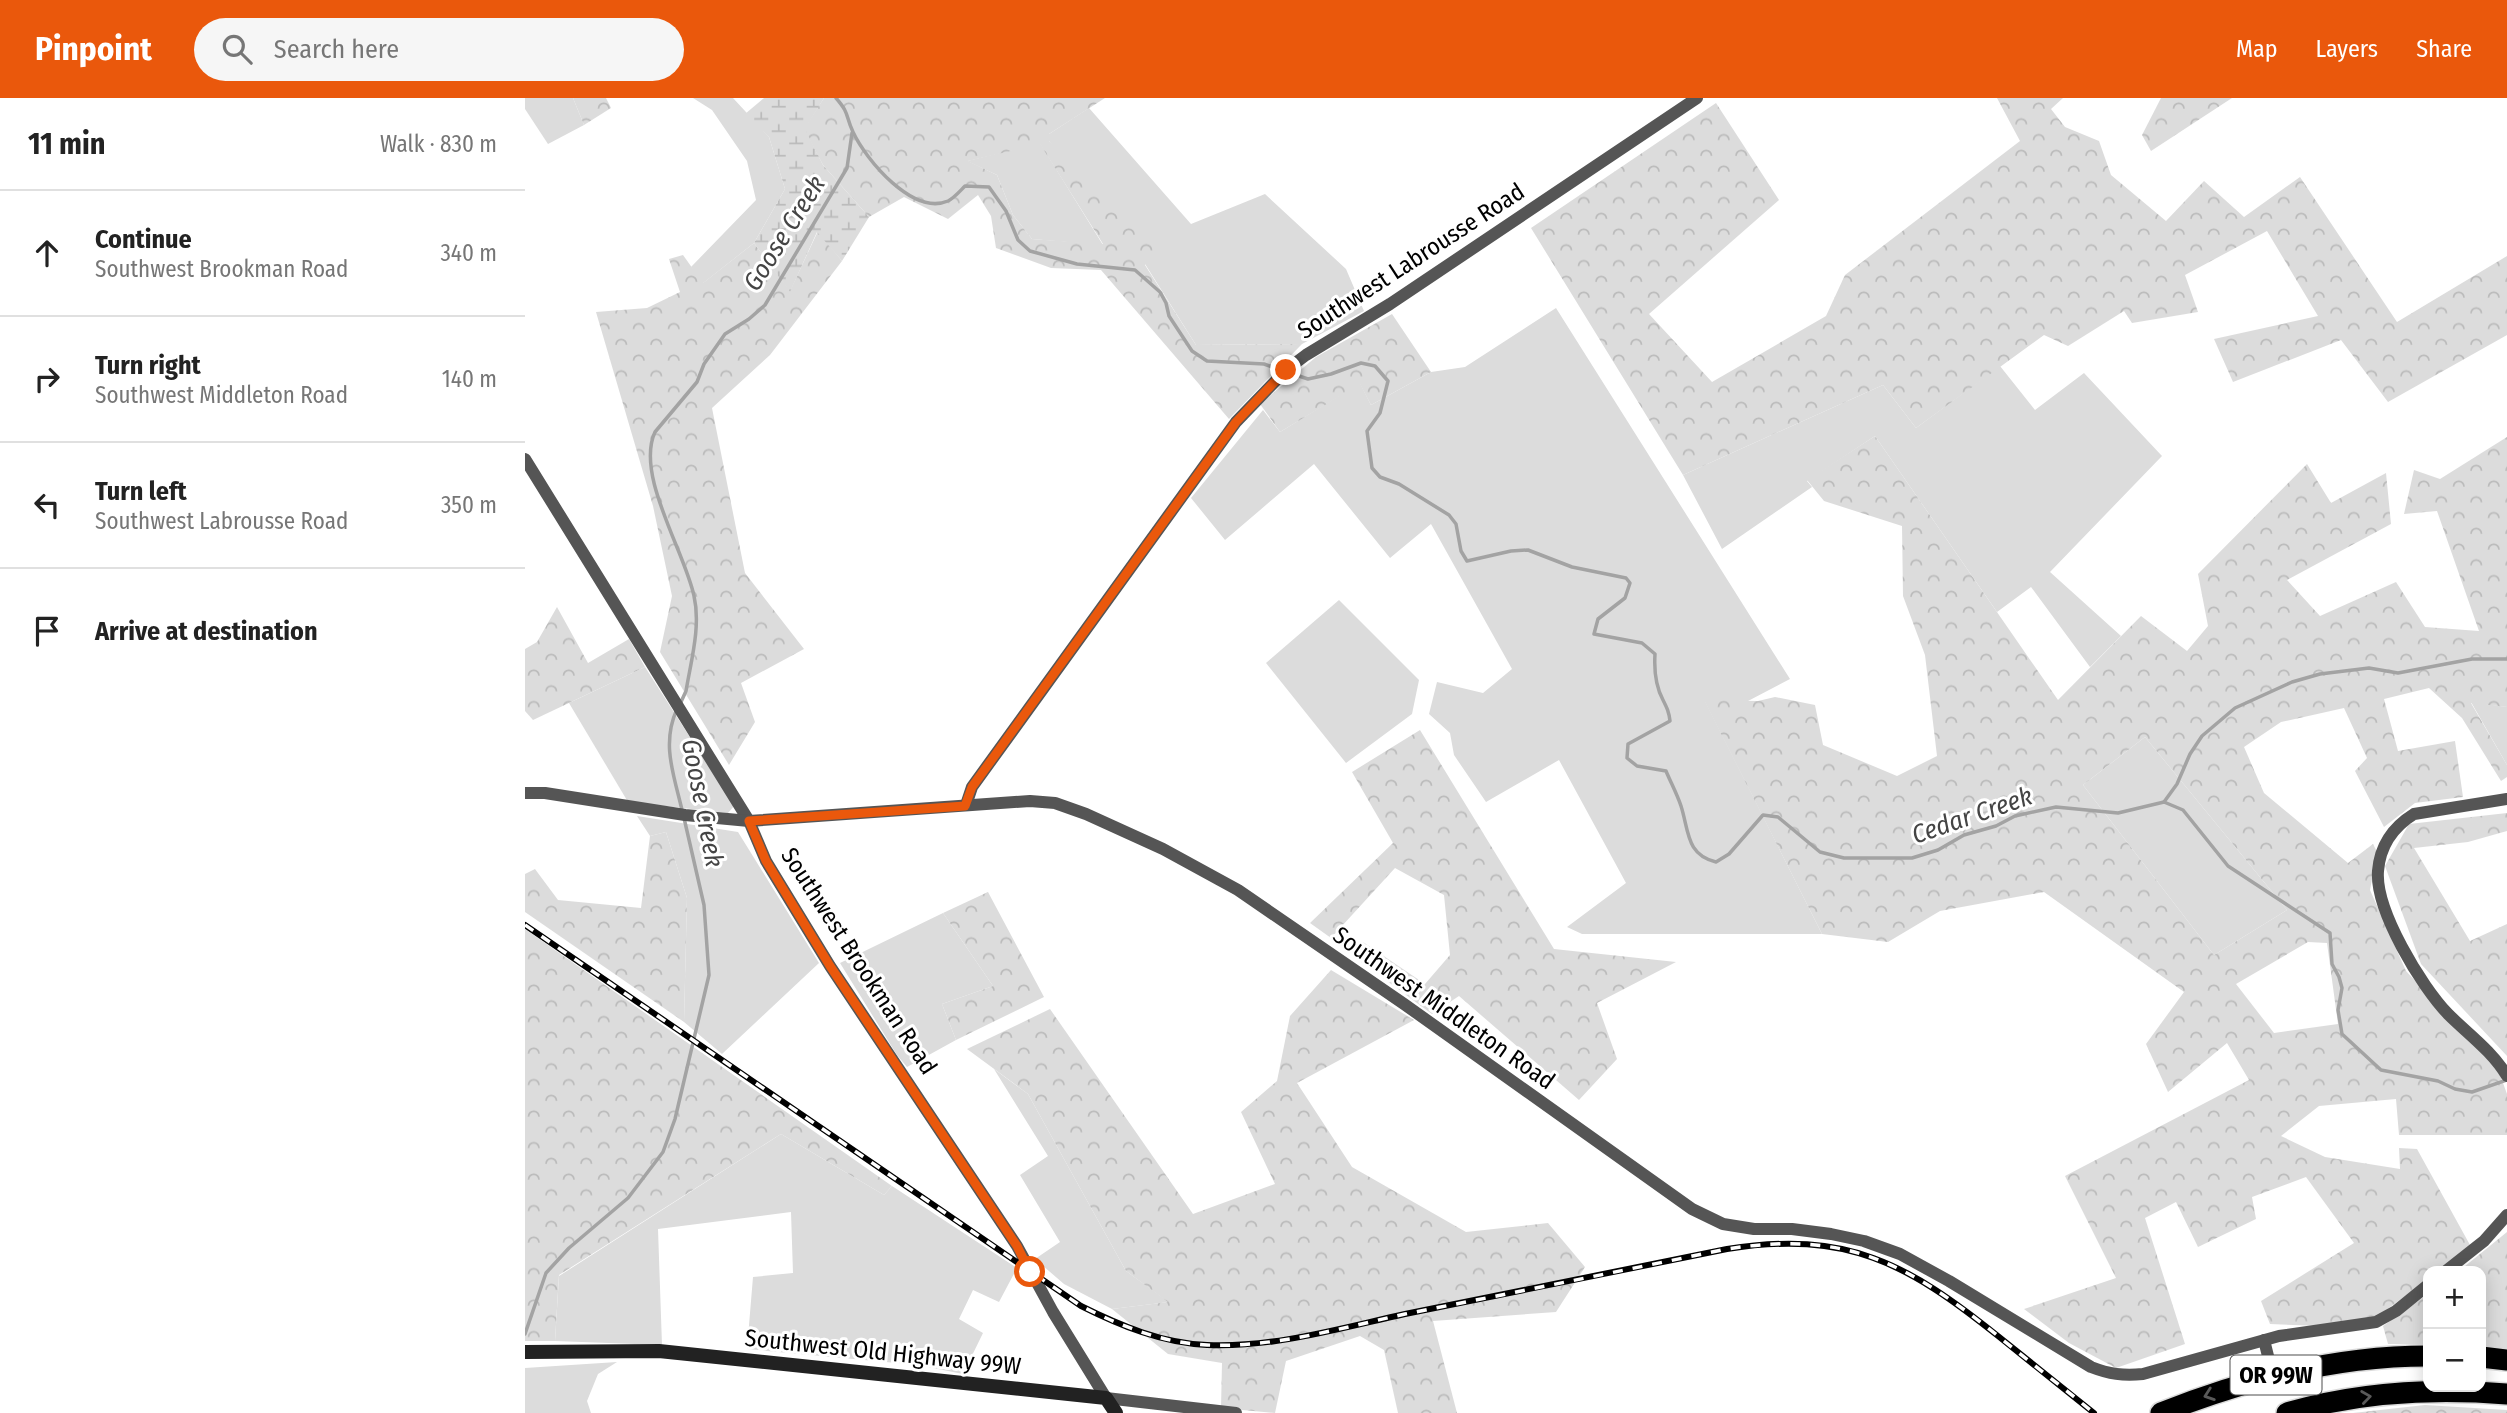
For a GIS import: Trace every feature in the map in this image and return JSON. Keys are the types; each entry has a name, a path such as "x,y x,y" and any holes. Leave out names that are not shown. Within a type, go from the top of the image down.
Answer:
{"highway":[{"name":"OR 99W","path":"2161,1413 2273,1376 2355,1361 2423,1356"},
{"path":"2486,1358 2507,1360"},
{"name":"OR 99W","path":"2287,1413 2336,1401 2389,1394 2438,1391 2507,1394"}],"street":[{"name":"Southwest Labrousse Road","path":"965,806 972,787 1236,422 1272,383 1305,355 1390,304 1697,98"},
{"name":"Southwest Brookman Road","path":"525,459 749,821 766,861 823,954 1017,1246 1053,1312 1116,1413"},
{"name":"Southwest Middleton Road","path":"525,793 545,793 685,816 749,821 1030,801 1055,803 1086,814 1202,869 1238,890 1404,1004 1692,1209 1723,1224 1754,1229 1792,1229 1831,1234 1864,1241 1900,1254 2091,1367 2108,1374 2143,1374 2289,1334 2376,1322 2396,1311 2423,1289"},
{"path":"2507,799 2414,814 2405,819 2386,841 2378,871 2379,889 2400,944 2446,1012 2488,1051 2507,1076"},
{"path":"2452,1266 2484,1241 2507,1216"},
{"path":"2264,1340 2273,1376"},
{"name":"Southwest Old Highway 99W","path":"525,1352 659,1351 1236,1413"}],"green space":[{"path":"525,98 573,98 584,125 548,144 525,109"},
{"path":"573,98 606,98 611,108 584,125"},
{"path":"693,98 733,98 769,137 785,189 754,243 702,284 691,267 756,200 747,161 712,110"},
{"path":"764,98 824,98 805,129 823,165 869,217 842,261 817,232 790,292 754,243 785,189 769,137 745,114"},
{"path":"824,98 1105,98 1049,134 1049,141 1158,244 1145,265 1196,345 1302,344 1229,419 1101,270 1051,268 996,248 991,216 978,195 948,219 904,197 869,217 823,165 804,129","holes":["1040,144 1103,244 1032,239 1013,215 997,175 968,161"]},
{"path":"1997,98 2063,98 2051,109 2065,127 2099,141 2111,175 2166,221 2204,181 2244,217 2300,177 2397,322 2507,256 2507,335 2388,402 2341,340 2233,382 2214,339 2318,316 2267,231 2185,275 2198,312 2132,323 2124,311 2068,346 2044,335 1916,428 1883,385 1683,475 1531,228 1716,103 1779,200 1649,314 1712,382 1826,316 1845,275 2020,141"},
{"path":"2161,98 2232,98 2151,151 2142,135"},
{"path":"1089,108 1191,224 1265,194 1346,269 1364,311 1302,344 1196,345 1145,264 1049,141 1049,134"},
{"path":"1040,143 1103,245 1032,239 1013,215 997,175 967,161"},
{"path":"818,231 842,261 770,355 712,408 745,573 804,649 741,683 755,722 729,765 660,652 672,596 653,506 596,312 647,308 680,292 669,259 683,255 703,283 754,243 790,291"},
{"path":"1556,308 1790,679 1748,701 1705,701 1822,934 1582,934 1567,927 1626,883 1559,760 1486,802 1454,755 1450,733 1429,714 1437,682 1483,693 1512,669 1431,524 1390,558 1314,464 1225,540 1191,498 1263,410 1280,432 1360,383 1371,405 1431,372 1465,367"},
{"path":"1392,314 1431,372 1371,405 1360,384 1280,432 1260,404 1316,357"},
{"path":"2000,366 2035,410 2084,373 2162,456 2050,572 2121,636 2090,667 2031,587 1997,612 1875,436 1807,481 1812,487 1722,549 1683,475 1883,385 1916,428"},
{"path":"1875,436 2058,700 2141,616 2187,651 2208,626 2198,574 2307,464 2331,503 2386,473 2391,524 2287,580 2320,616 2396,582 2425,627 2479,631 2437,511 2404,514 2414,470 2440,479 2507,437 2507,707 2471,703 2507,765 2507,777 2501,781 2462,718 2429,688 2384,699 2398,751 2455,741 2463,797 2415,803 2384,827 2355,771 2367,758 2344,708 2281,722 2244,747 2264,793 2348,863 2373,844 2377,852 2370,890 2406,971 2498,1069 2507,1094 2507,1135 2399,1135 2396,1099 2319,1106 2281,1136 2325,1157 2400,1169 2399,1148 2417,1149 2470,1245 2444,1266 2423,1266 2423,1283 2374,1319 2321,1326 2270,1324 2261,1301 2354,1243 2306,1177 2252,1197 2256,1219 2198,1247 2176,1202 2145,1218 2185,1344 2116,1368 2069,1343 2024,1309 2116,1278 2065,1176 2249,1080 2227,1043 2168,1092 2146,1044 2184,992 2044,892 1940,911 1888,942 1822,934 1704,700 1758,701 1775,697 1815,705 1823,745 1897,776 1937,756 1925,655 1903,596 1902,526 1824,501 1807,480","holes":["2145,737 2287,910 2214,955 2083,785","2308,942 2327,943 2338,1024 2274,1033 2236,984"]},
{"path":"1339,600 1419,680 1412,714 1346,763 1266,663"},
{"path":"557,607 588,663 629,639 645,667 533,720 525,711 525,649 537,642"},
{"path":"645,667 734,806 728,813 628,802 569,703"},
{"path":"2471,702 2507,707 2507,765"},
{"path":"1420,730 1554,949 1676,962 1597,1003 1617,1059 1579,1100 1459,996 1432,1014 1353,956 1363,942 1425,984 1450,955 1444,895 1395,868 1331,938 1310,923 1393,843 1352,772"},
{"path":"2145,737 2287,910 2214,955 2083,785"},
{"path":"2507,813 2507,831 2468,842 2414,848 2470,941 2507,924 2507,1056 2421,964 2385,866 2409,824"},
{"path":"637,816 738,832 819,963 722,1054 684,1022 687,898 666,832 650,836"},
{"path":"666,832 687,898 684,1022 525,912 525,874 535,869 558,900 641,908 650,836"},
{"path":"988,892 1044,997 956,1040 942,1004 993,986 943,913"},
{"path":"943,913 993,986 942,1004 956,1040 907,1067 840,963"},
{"path":"525,929 892,1186 884,1195 781,1134 559,1275 555,1341 525,1341"},
{"path":"1331,970 1414,1020 1297,1083 1352,1167 1466,1232 1548,1223 1585,1267 1556,1312 1433,1321 1457,1413 1398,1413 1384,1350 1360,1336 1286,1361 1275,1413 1221,1408 1222,1363 1168,1354 1112,1309 1168,1302 1126,1271 1028,1094 967,1049 1050,1009 1193,1214 1275,1184 1241,1112 1277,1081 1290,1016"},
{"path":"994,1069 1028,1094 1126,1271 1169,1302 1112,1309 1064,1284 1035,1259 1060,1242 1020,1175 1048,1156"},
{"path":"781,1134 884,1195 892,1186 1017,1268 999,1302 973,1290 959,1319 983,1333 963,1374 918,1365 747,1349 753,1277 793,1273 791,1212 658,1229 662,1345 555,1341 559,1276"},
{"path":"2507,1232 2507,1350 2486,1347 2486,1266 2465,1266"},
{"path":"2423,1298 2423,1344 2388,1344 2383,1326"},
{"path":"617,1362 598,1374 587,1401 591,1413 525,1413 525,1368"},
{"path":"2425,1405 2507,1410 2507,1413 2353,1413"}],"waterway":[{"name":"Cedar Creek","path":"836,98 868,157 892,183 906,193 934,203 948,201 965,186 989,187 1006,211 1018,240 1030,251 1077,264 1135,270 1160,292 1169,316 1192,351 1207,361 1264,364 1283,371"},
{"name":"Goose Creek","path":"681,702 686,691 694,643 696,607 689,578 664,514 651,470 655,432 697,382 704,364 725,334 765,305 847,168 852,133"},
{"name":"Cedar Creek","path":"1290,373 1308,379 1361,363 1375,366 1388,381 1380,413 1367,431 1372,468 1380,477 1399,484 1449,515 1456,524 1461,551 1467,561 1528,550 1572,567 1626,578 1630,583 1625,598 1598,619 1594,634 1642,643 1655,654 1657,683 1670,721 1628,744 1627,758 1637,766 1666,771 1681,806 1690,841 1706,859 1716,862 1729,854 1763,815 1778,817 1820,852 1844,858 1912,858 1938,850 1964,835 1996,826 2015,816 2056,807 2118,813 2164,802 2183,810 2228,866 2330,933 2332,964 2342,988 2338,1010 2342,1034 2381,1070 2438,1081 2455,1089 2472,1092 2507,1080"},
{"path":"2164,802 2177,784 2190,754 2202,736 2235,708 2292,682 2320,674 2369,668 2398,673 2472,659 2507,659"},
{"name":"Goose Creek","path":"677,709 672,722 669,747 682,810"},
{"name":"Goose Creek","path":"525,1334 546,1273 569,1248 628,1198 663,1152 675,1119 709,975 704,905 684,818"}],"railway":[{"path":"525,925 1081,1306 1142,1332 1174,1341 1207,1345 1282,1340 1727,1249 1769,1244 1807,1244 1841,1249 1904,1271 1965,1311 2094,1413"}],"route":[{"path":"1030,1272 1017,1246 830,966 766,861 749,821 965,806 972,787 1236,422 1286,370"}]}
